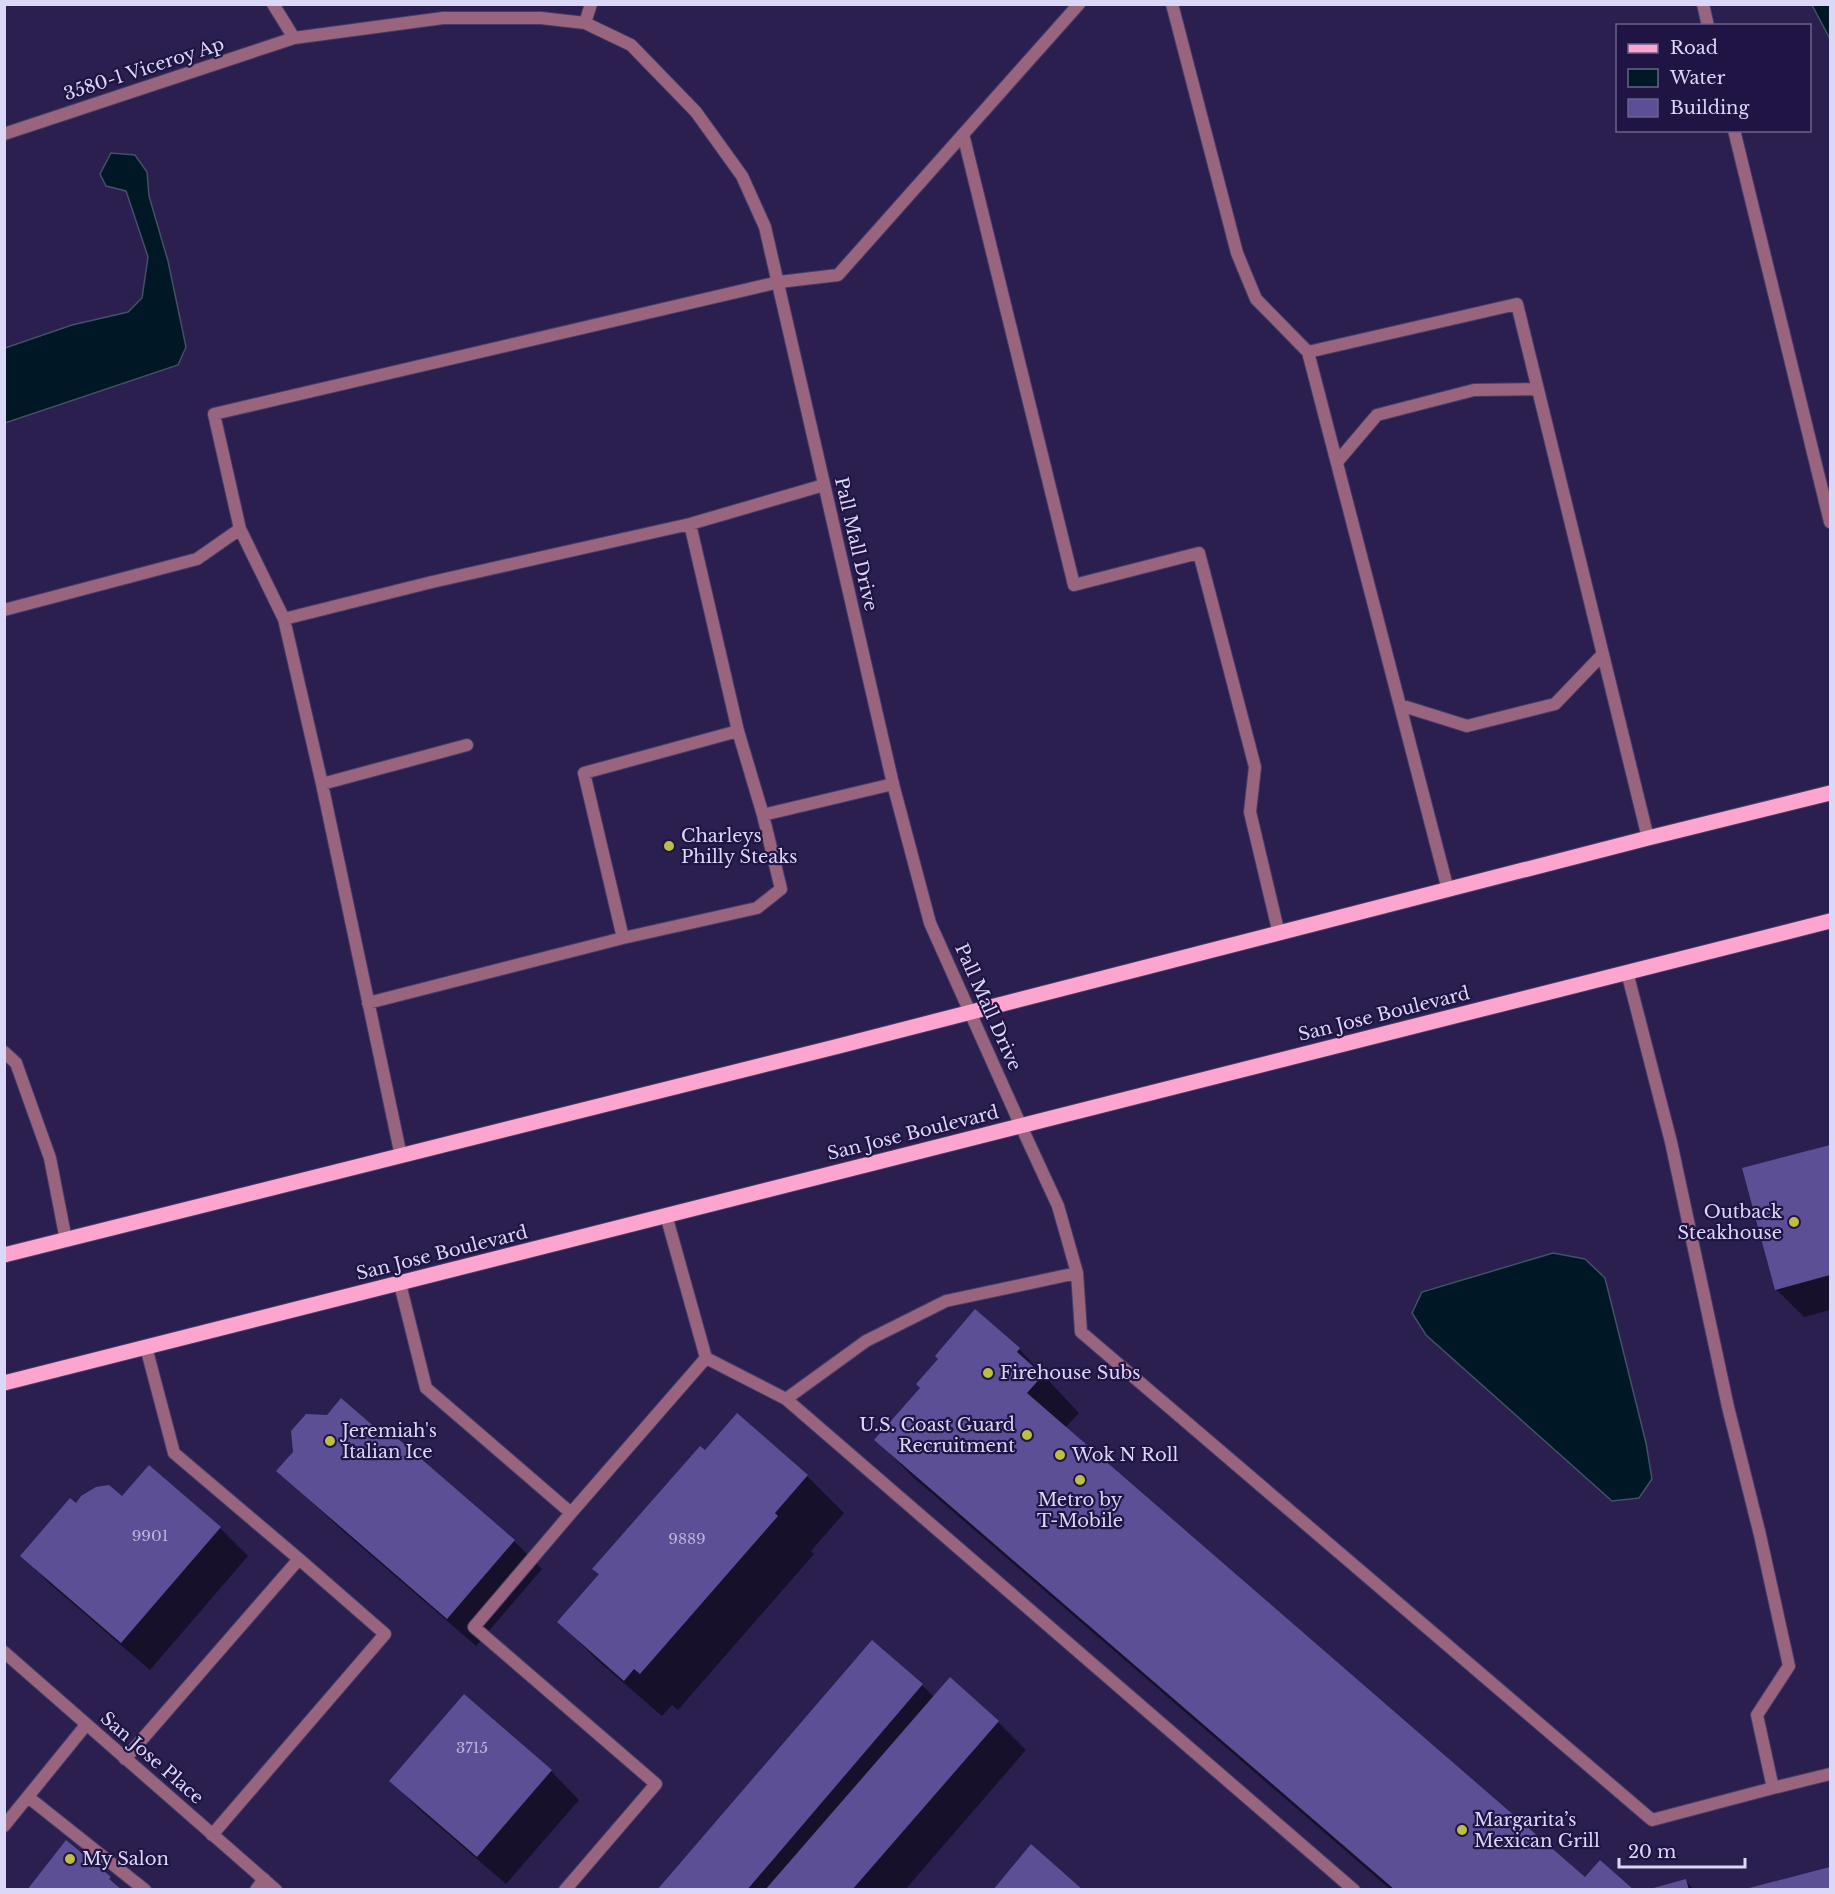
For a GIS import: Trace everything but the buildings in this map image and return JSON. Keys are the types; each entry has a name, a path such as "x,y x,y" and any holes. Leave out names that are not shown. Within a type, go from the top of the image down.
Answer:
{"main road":[{"path":"4,1255 1830,793"},
{"name":"San Jose Boulevard","path":"4,1383 1830,921"}],"street":[{"path":"273,4 294,38"},
{"path":"585,23 591,4"},
{"path":"401,1156 322,784 284,619 240,529 214,414 779,282 838,274 1079,4"},
{"path":"1172,4 1237,253 1256,299 1308,352 1448,890"},
{"path":"1703,4 1708,24"},
{"name":"3580-1 Viceroy Ap","path":"4,134 294,38 443,18 541,18 585,23"},
{"name":"Pall Mall Drive","path":"585,23 630,45 696,112 742,176 765,227 893,784 930,923 1058,1206 1077,1273 1081,1332 1652,1820 1773,1788"},
{"path":"1734,132 1830,522"},
{"path":"963,134 1074,585 1199,553 1255,767 1250,812 1279,934"},
{"path":"1308,352 1517,304 1648,838"},
{"path":"1337,462 1377,415 1473,390 1538,389"},
{"path":"284,619 432,582 690,524 824,485"},
{"path":"368,1003 623,938 756,908 781,889 763,815 738,731 690,524"},
{"path":"4,610 197,560 240,529"},
{"path":"1400,705 1467,726 1555,704 1602,655"},
{"path":"623,938 584,773 738,731"},
{"path":"322,784 467,745"},
{"path":"763,815 893,784"},
{"path":"1627,972 1671,1142 1728,1407 1760,1535 1789,1666 1757,1715 1773,1788 1830,1774"},
{"path":"4,1052 16,1062 50,1158 66,1240"},
{"path":"666,1215 706,1358 786,1400 1354,1890"},
{"path":"786,1400 866,1341 946,1301 1077,1273"},
{"path":"400,1284 426,1388 571,1513"},
{"path":"146,1347 174,1453 385,1634 212,1835"},
{"path":"565,1890 656,1784 474,1627 706,1358"},
{"path":"125,1759 299,1559"},
{"name":"San Jose Place","path":"4,1652 276,1890"},
{"path":"4,1826 86,1725"},
{"path":"28,1797 145,1890"},
{"path":"256,1890 264,1879"}],"water":[{"path":"1812,5 1830,5 1830,39"},
{"path":"111,153 135,155 147,172 149,196 168,261 186,347 178,365 5,423 5,348 72,325 128,312 142,298 148,257 126,191 106,186 100,174"},
{"path":"1553,1253 1585,1259 1605,1278 1646,1443 1652,1479 1639,1498 1612,1501 1426,1335 1412,1313 1422,1292"}],"place":[{"name":"Charleys Philly Steaks","path":"669,846"},
{"name":"Outback Steakhouse","path":"1794,1222"},
{"name":"Firehouse Subs","path":"988,1373"},
{"name":"U.S. Coast Guard Recruitment","path":"1027,1435"},
{"name":"Jeremiah's Italian Ice","path":"330,1441"},
{"name":"Wok N Roll","path":"1060,1455"},
{"name":"Metro by T-Mobile","path":"1080,1480"},
{"name":"Margarita’s Mexican Grill","path":"1462,1830"},
{"name":"My Salon","path":"70,1859"}]}
